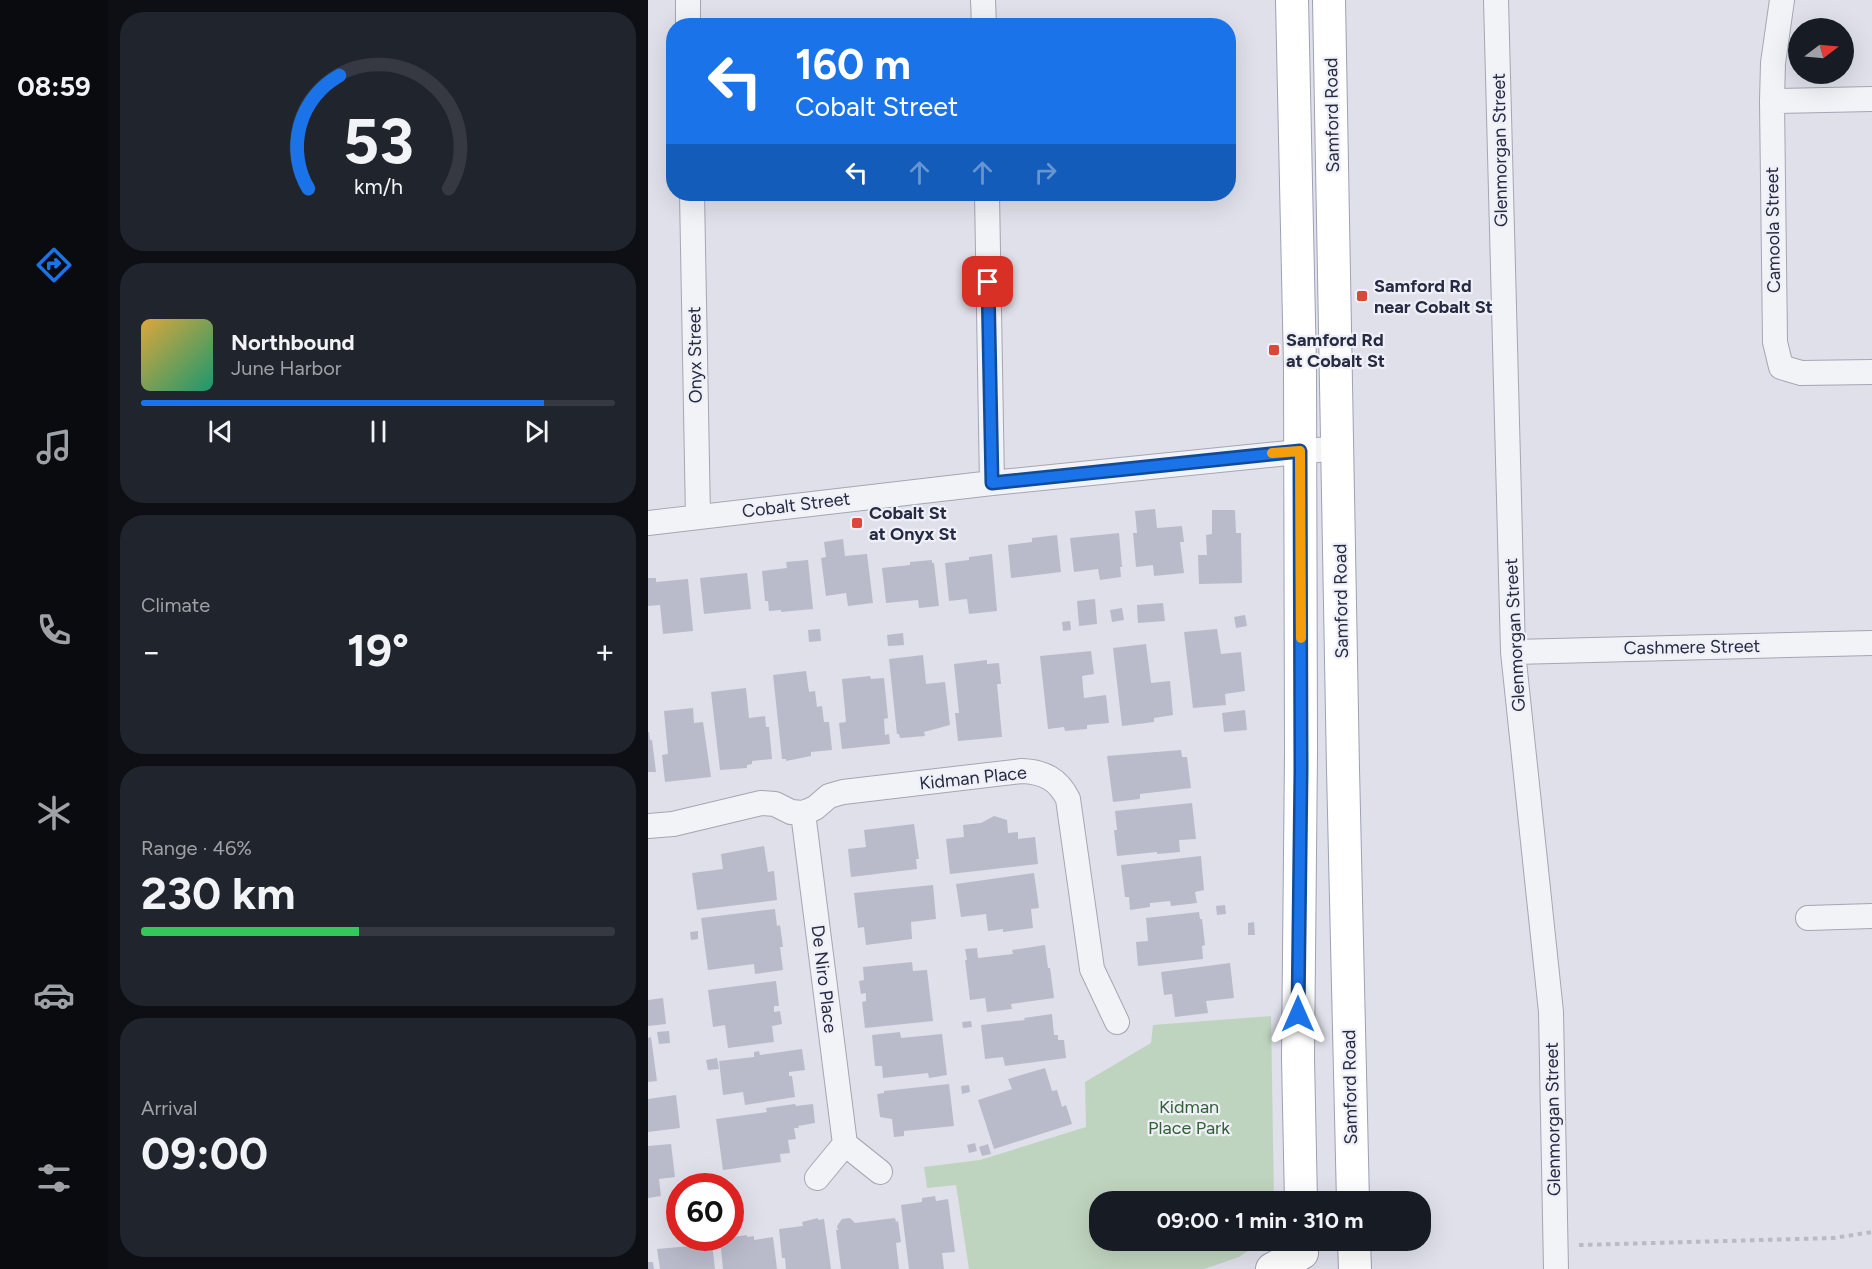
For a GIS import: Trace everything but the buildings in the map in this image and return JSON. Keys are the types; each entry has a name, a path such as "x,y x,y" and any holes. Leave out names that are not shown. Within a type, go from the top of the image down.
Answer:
{"main road":[{"name":"Samford Road","path":"1292,0 1300,451 1301,785 1298,1058 1301,1191"},
{"name":"Samford Road","path":"1329,0 1342,747 1353,1191"},
{"path":"1354,1251 1355,1269"},
{"path":"1272,1269 1302,1254"}],"street":[{"path":"688,0 688,18"},
{"path":"983,0 984,18"},
{"name":"Glenmorgan Street","path":"1496,0 1513,652 1551,1012 1556,1257"},
{"name":"Camoola Street","path":"1782,0 1773,63 1772,101 1775,342 1781,368 1801,373 1872,372"},
{"path":"1772,101 1872,99"},
{"name":"Onyx Street","path":"692,201 698,517"},
{"path":"987,201 992,483"},
{"name":"Cobalt Street","path":"648,523 992,483 1338,448"},
{"name":"Cashmere Street","path":"1513,652 1872,643"},
{"name":"Kidman Place","path":"803,813 815,808 829,796 843,792 1022,771 1045,775 1054,780 1063,789 1068,799 1092,969 1116,1022"},
{"path":"648,826 673,824 761,803 775,804 791,812 803,813"},
{"name":"De Niro Place","path":"803,813 845,1144"},
{"path":"1808,918 1872,916"},
{"path":"817,1178 845,1144 880,1172"}],"path":[{"path":"1556,1257 1834,1238 1872,1232"}],"green space":[{"name":"Kidman Place Park","path":"1271,1016 1274,1191 1089,1191 1089,1251 1248,1251 1239,1257 1204,1269 969,1269 956,1185 927,1188 924,1167 980,1160 1086,1127 1085,1082 1151,1043 1153,1025"}],"slow traffic":[{"path":"1272,453 1300,451 1301,638"}],"place":[{"name":"Samford Rd near Cobalt St","path":"1362,296"},
{"name":"Samford Rd at Cobalt St","path":"1274,350"},
{"name":"Cobalt St at Onyx St","path":"857,523"}],"route":[{"path":"988,282 992,483 1300,451 1301,807 1298,1014"}]}
